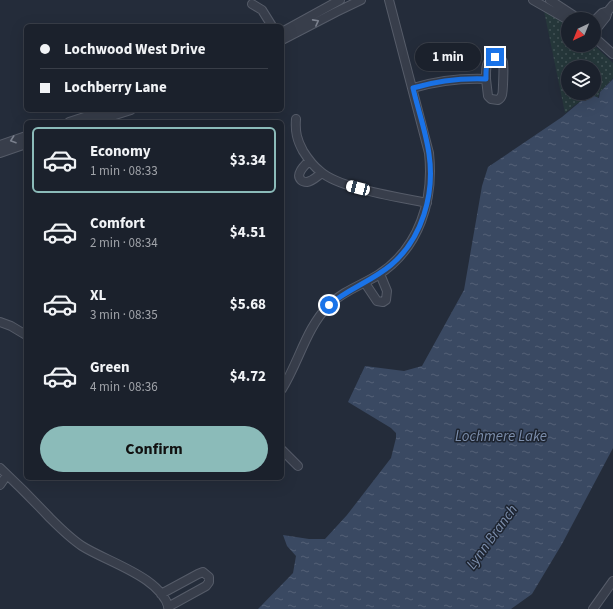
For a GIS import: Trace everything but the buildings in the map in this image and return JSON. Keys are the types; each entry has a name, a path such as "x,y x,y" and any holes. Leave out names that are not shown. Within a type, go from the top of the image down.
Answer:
{"street":[{"path":"284,31 340,0"},
{"path":"284,39 361,0"},
{"path":"284,385 317,319 336,299 344,293 380,274 396,260 409,246 420,225 427,203 431,179 429,153 389,0"},
{"path":"533,0 561,16"},
{"path":"550,0 568,12"},
{"path":"252,4 262,10 271,24"},
{"path":"601,14 610,8"},
{"path":"601,23 610,8"},
{"path":"601,43 613,54"},
{"path":"495,57 499,58 505,67 502,94 498,100 491,100 488,96 486,79 486,68 488,62 495,57"},
{"path":"413,88 446,80 467,78 486,79"},
{"path":"75,120 100,112"},
{"path":"99,120 125,112"},
{"path":"296,119 296,136 309,161 322,173 348,185 427,203"},
{"path":"0,145 24,137"},
{"path":"0,153 24,145"},
{"path":"309,161 299,174 301,180 308,182 322,173"},
{"path":"365,283 377,301 383,302 386,300 388,295 380,274"},
{"path":"0,322 11,326 24,334"},
{"path":"284,452 298,466"},
{"path":"0,468 72,539 92,552 146,580 161,594 168,608 206,586 209,582 208,577 203,572 161,594"},
{"path":"0,485 8,475"},
{"path":"592,609 613,581"}],"shaded area":[{"path":"544,11 561,22 561,52 601,52 613,63 613,78 601,91 601,60 561,60 561,94"},
{"path":"562,100 582,100 565,113"}],"water":[{"name":"Lochmere Lake","path":"613,79 613,448 562,544 532,594 511,609 258,609 293,573 296,556 287,546 283,535 309,539 325,539 347,515 391,458 396,433 391,428 348,402 365,366 404,371 422,366 464,290 482,186 488,167 562,117 581,101 601,100 601,91"}],"route":[{"path":"329,305 344,293 365,283 391,265 409,246 420,225 427,203 431,171 426,139 413,88 446,80 467,78 486,79 486,68 488,62 495,57"}],"water label":[{"name":"Lynn Branch","path":"492,537"}]}
